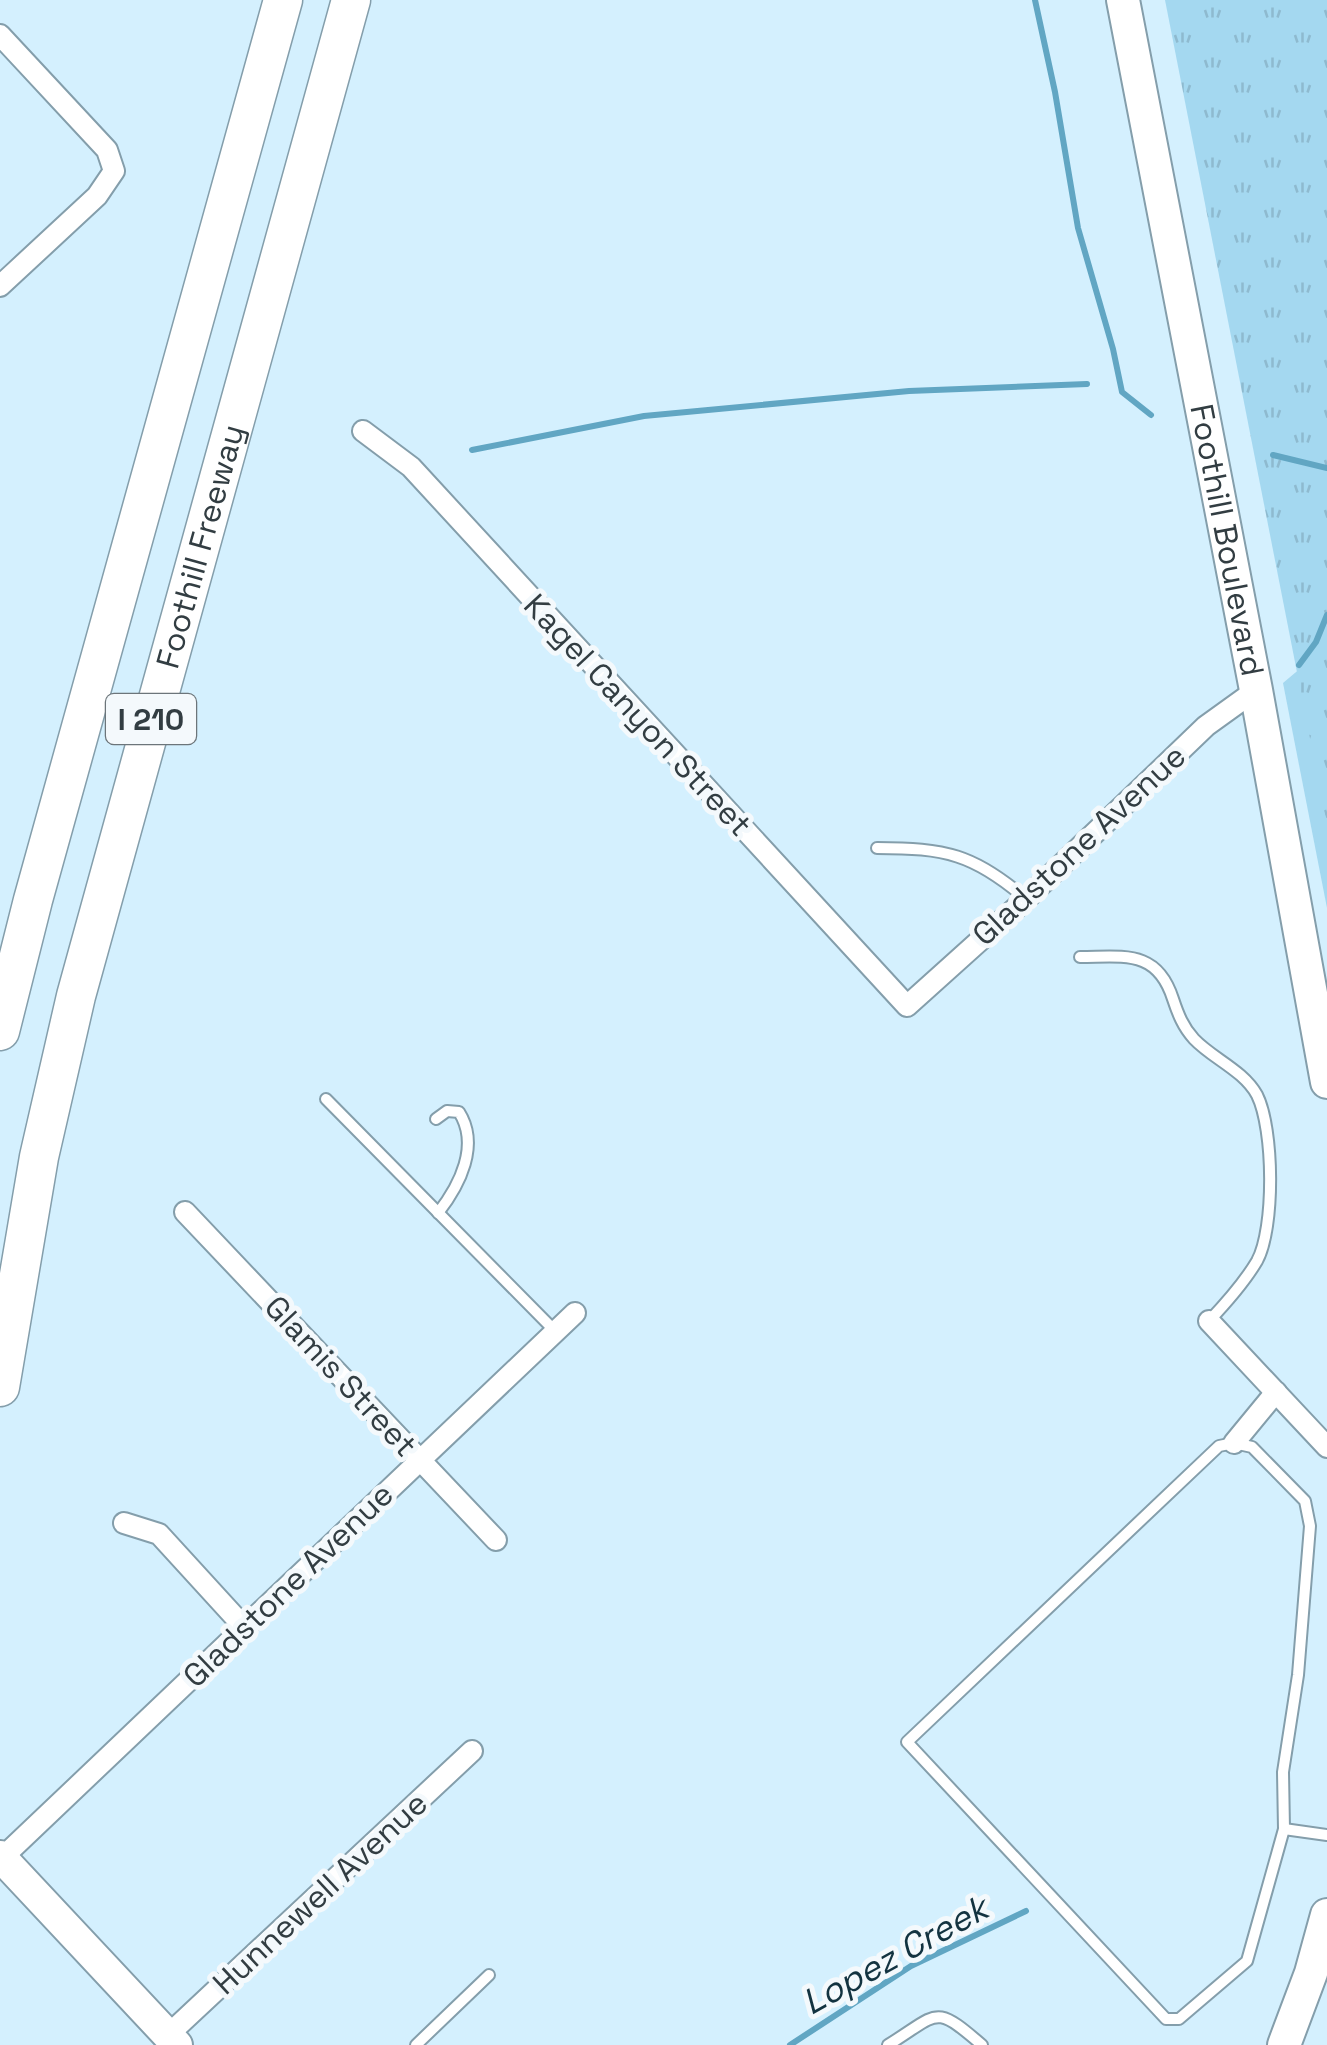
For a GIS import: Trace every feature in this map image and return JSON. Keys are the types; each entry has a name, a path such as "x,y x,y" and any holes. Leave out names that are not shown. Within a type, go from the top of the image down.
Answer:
{"highway":[{"name":"Foothill Freeway","path":"0,1031 282,0"},
{"name":"Foothill Freeway","path":"0,1387 40,1158 76,996 351,0"},
{"path":"335,59 376,0"}],"main road":[{"name":"Foothill Boulevard","path":"1123,0 1327,1082"},
{"path":"1284,2045 1311,1974 1327,1914"}],"street":[{"path":"0,35 107,150 114,171 97,196 0,286"},
{"name":"Kagel Canyon Street","path":"363,431 411,467 906,1006"},
{"name":"Gladstone Avenue","path":"906,1006 1206,726 1256,690"},
{"name":"Glamis Street","path":"185,1212 496,1540"},
{"name":"Gladstone Avenue","path":"1,1857 574,1313"},
{"path":"1210,1321 1327,1447"},
{"path":"1234,1443 1276,1392"},
{"path":"124,1523 159,1534 244,1627"},
{"name":"Hunnewell Avenue","path":"172,2040 472,1751"},
{"path":"1,1857 172,2040"}],"lane":[{"path":"877,848 926,848 969,859 994,871 1026,898"},
{"path":"1080,957 1150,962 1167,981 1180,1019 1192,1037 1246,1080 1258,1096 1269,1156 1263,1240 1259,1257 1210,1321"},
{"path":"326,1099 555,1331"},
{"path":"436,1119 447,1111 459,1112 467,1124 465,1167 454,1193 438,1213"},
{"path":"1234,1443 1252,1447 1305,1501 1310,1526 1298,1675 1282,1772 1284,1829 1247,1961 1178,2019 1166,2018 907,1742 1220,1446 1234,1443"},
{"path":"1284,1829 1327,1835"},
{"path":"416,2045 489,1975"},
{"path":"888,2045 937,2015 948,2016 982,2045"}],"green space":[{"path":"1165,0 1327,0 1327,825"},
{"path":"1308,662 1327,695 1327,908 1283,683"}],"waterway":[{"path":"1035,0 1078,228 1122,392 1151,415"},
{"path":"472,450 644,416 909,391 1087,384"},
{"path":"1273,455 1327,468"},
{"path":"1299,665 1316,642 1327,615"},
{"name":"Lopez Creek","path":"790,2045 911,1966 1026,1911"}]}
